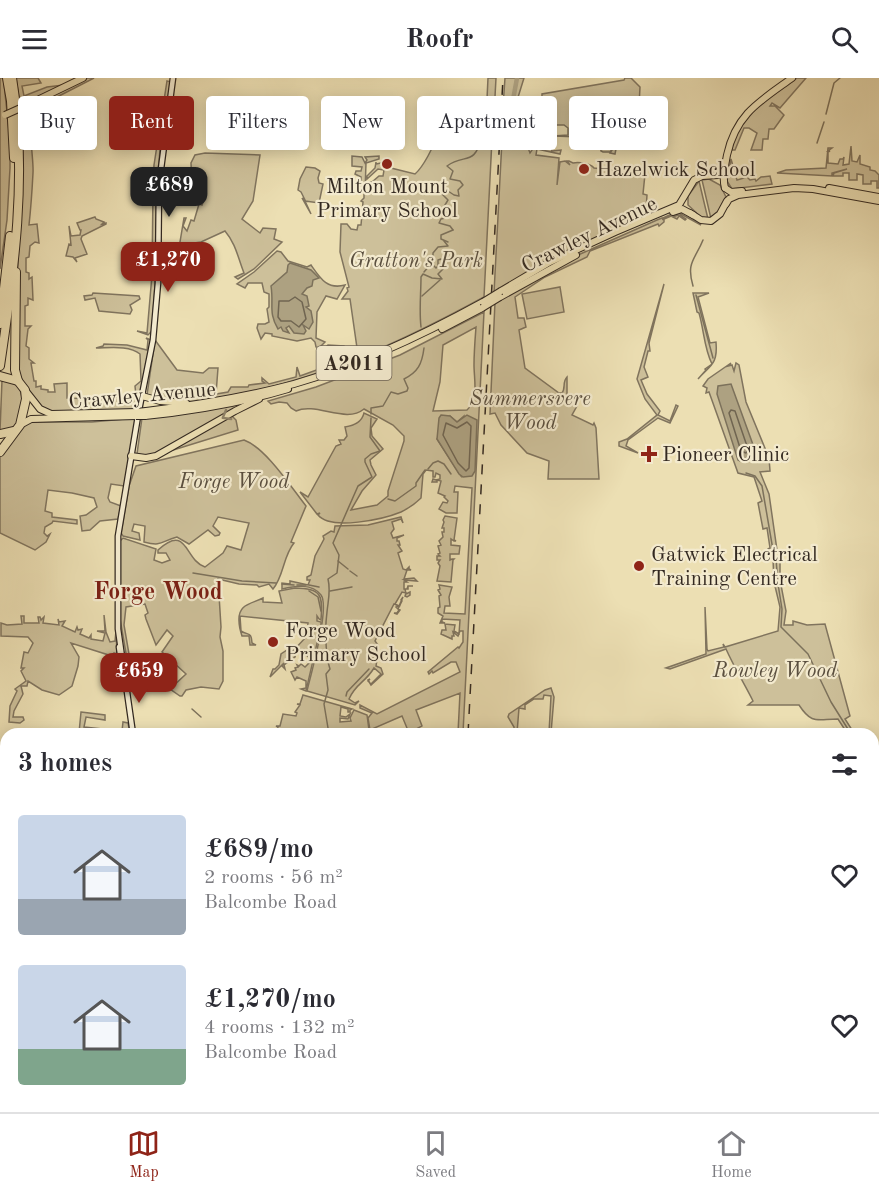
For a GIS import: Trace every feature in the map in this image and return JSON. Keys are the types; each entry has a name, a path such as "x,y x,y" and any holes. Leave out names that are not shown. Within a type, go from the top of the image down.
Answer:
{"highway":[{"path":"0,324 10,234 14,159 7,78"},
{"path":"0,366 14,256 18,190 19,142 12,78"},
{"path":"0,281 5,248 10,234"},
{"path":"0,452 20,424 25,402 25,390 18,381 15,370 16,262 14,256"},
{"path":"3,377 18,381"},
{"path":"0,434 14,431"}],"main road":[{"path":"2,116 82,78"},
{"path":"132,728 119,633 118,536 142,396 152,352 155,324 159,184 173,78"},
{"path":"726,204 727,195 723,180 725,162 733,134 742,119 756,105 792,78"},
{"path":"709,176 718,175 725,162"},
{"path":"709,176 733,192 782,185 805,185 879,199"},
{"name":"A2011","path":"684,198 694,180 709,176"},
{"path":"726,204 729,199 738,195 794,188 879,199"},
{"path":"684,198 686,208 695,217"},
{"name":"Crawley Avenue","path":"145,413 179,412 280,392 367,362 410,344 482,305 550,262 678,205 684,198"},
{"name":"A2011","path":"695,217 711,221 720,214 726,204"},
{"name":"Crawley Avenue","path":"500,294 581,252 679,209 695,217"},
{"name":"Crawley Avenue","path":"20,424 32,420 145,413 218,401 293,384 357,362 408,341 482,305"},
{"name":"Crawley Avenue","path":"25,390 40,409 51,414 136,414"},
{"name":"A2011","path":"131,456 144,458 156,456 236,411 280,392"},
{"name":"A2011","path":"142,396 181,403 218,401"}],"green space":[{"path":"0,78 3,78 4,84 10,140 10,168 7,220 0,269"},
{"path":"16,78 38,78 41,83 22,86 24,96 19,96"},
{"path":"86,78 94,78 59,96 50,96"},
{"path":"488,78 496,78 495,96 487,96"},
{"path":"505,78 524,78 518,96 504,96"},
{"path":"631,78 640,87 640,96 569,96 569,137 557,136 568,135 568,128 564,125 557,125 557,96 542,96 542,94"},
{"path":"797,78 806,78 780,108 772,103 770,106 775,106 784,115 774,129 769,129 768,139 763,139 762,150 751,150 757,133 744,128 735,150 732,150 733,138 738,128 755,108"},
{"path":"167,81 171,82 169,96 165,96"},
{"path":"64,85 40,96 24,96 47,87"},
{"path":"851,146 852,161 857,162 860,155 860,164 870,167 870,170 879,175 879,188 877,188 877,181 863,184 863,175 857,174 857,180 849,180 849,173 843,173 843,176 833,176 834,173 847,169 832,173 832,176 777,173 786,170 826,168 828,148 832,148 828,151 830,151 828,152 828,163 838,164 844,157 843,165 849,164"},
{"path":"22,150 32,150 33,173 29,225 37,224 39,243 35,242 30,246 29,257 26,258 26,272 29,273 29,279 32,277 33,300 28,298 28,305 25,306 25,326 31,326 28,329 26,346 29,348 29,359 34,363 31,363 36,387 41,386 41,389 48,390 48,392 55,392 54,384 67,383 67,398 95,399 100,396 102,399 107,395 136,396 135,386 141,381 140,354 125,348 96,348 104,344 127,345 147,350 148,340 146,338 151,340 138,410 56,414 43,410 19,378 17,282"},
{"path":"156,150 160,150 157,187 153,187"},
{"name":"Gratton's Park","path":"430,150 491,150 484,297 370,353 282,384 225,398 199,401 172,401 147,395 155,340 177,370 203,373 209,368 218,368 216,394 228,392 231,387 248,387 265,383 262,378 269,384 296,377 297,367 300,376 336,363 332,348 324,349 328,345 344,346 345,351 357,348 350,299 342,299 349,287 340,252 341,224 347,224 351,229 357,230 358,225 361,225 363,202 361,201 364,198 364,192 360,191 361,177 355,174 356,171 361,171 362,167 352,166 352,156 362,157 365,163 367,160 365,157 379,156 379,159 366,163 365,192 366,182 372,182 379,176 383,176 384,170 378,169 367,179 375,168 376,162 376,164 386,162 388,159 388,162 382,163 383,166 415,174"},
{"path":"501,150 529,150 530,153 532,150 537,150 536,155 559,158 557,185 560,162 565,161 570,165 567,161 587,164 594,168 638,173 638,175 645,174 643,194 647,195 646,210 651,213 494,293"},
{"path":"542,150 561,150 560,154"},
{"path":"205,153 260,155 253,201 242,219 260,233 263,228 276,229 274,239 282,242 254,269 238,279 235,277 244,273 234,246 225,231 201,242 181,245 180,242 184,218 186,218 183,226 187,231 206,194 202,192 199,200 196,199 198,190 191,188 189,196 184,186 192,185 191,163 195,155"},
{"path":"731,159 737,180 747,177 756,181 761,177 770,176 772,184 732,189 727,181"},
{"path":"306,167 320,171 319,183 323,184 319,203 305,201 311,214 298,190"},
{"path":"709,179 720,185 726,197 717,216 711,219 702,180"},
{"path":"699,181 708,219 701,217 688,205 688,196"},
{"path":"153,191 157,192 155,284 152,331 148,335 137,331 147,333 152,275"},
{"name":"Summersvere Wood","path":"676,212 684,212 701,225 681,214 685,220 679,216 677,219 673,217 678,215 676,214 664,219 659,226 658,224 590,251 587,257 545,277 515,297 518,318 524,318 526,327 519,330 525,368 559,393 563,391 567,377 567,399 577,406 572,415 593,425 594,423 596,428 599,479 548,479 549,461 527,453 501,425 495,413 490,414 495,302 578,255 657,220 662,218 663,220 663,218"},
{"path":"95,217 104,222 102,224 106,224 82,236 87,254 75,258 77,262 73,257 66,256 69,244 71,245 69,226 71,236 80,235 81,230 77,223"},
{"path":"277,251 281,252 288,261 307,267 311,265 325,282 333,286 345,285 337,299 326,296 317,312 316,338 325,342 319,348 311,338 297,341 265,333 261,339 257,328 258,324 269,322 267,309 269,294 264,292 262,283 248,283 245,288 237,284"},
{"path":"664,284 649,343 650,351 648,351 644,367 648,377 641,380 647,394 660,411 658,415 670,421 676,405 678,406 670,423 658,418 628,440 626,446 638,453 619,446 619,442 627,439 657,415 645,399 637,379"},
{"path":"560,287 564,312 527,319 522,294"},
{"path":"93,293 139,296 140,299 130,305 132,310 130,314 99,311 95,298 85,300 84,296"},
{"path":"693,293 709,293 698,297 710,343 716,342 716,356 712,364 707,352"},
{"path":"484,312 463,728 458,728 460,693 416,710 422,726 418,728 407,728 402,716 370,728 368,718 372,713 360,708 360,705 377,714 460,672 456,662 451,662 433,673 428,672 459,648 463,642 463,631 459,633 460,620 442,619 445,623 440,623 443,616 438,613 439,596 441,595 438,590 439,585 452,587 449,597 450,606 445,606 444,613 465,614 472,488 455,486 454,492 458,492 457,513 446,513 439,509 443,502 448,501 445,496 438,493 441,481 432,482 433,479 440,479 440,475 436,473 433,477 433,471 426,470 423,474 421,498 401,512 358,522 325,520 318,515 320,513 317,514 300,492 308,497 336,446 341,444 339,440 344,440 347,436 345,427 357,423 364,413 377,419 371,428 372,436 383,449 370,460 376,475 362,491 351,510 377,505 388,496 404,436 393,425 364,409 349,414 313,409 296,411 287,403 271,404 268,401 316,387 400,355","holes":["476,327 475,389 471,406 467,410 433,411 440,382 443,345","450,416 457,422 464,416 461,476 437,439"]},
{"path":"731,363 728,366 732,365 734,371 736,363 739,365 746,402 769,458 770,471 760,472 769,494 777,550 759,557 756,554 769,552 770,548 767,528 763,529 758,503 762,501 754,477 738,473 709,392 706,393 707,388 703,386 708,379"},
{"path":"2,380 13,383 19,388 22,406 14,427 0,431"},
{"path":"249,401 154,454 148,456 137,454 142,418"},
{"path":"231,415 236,420 238,430 170,451"},
{"path":"136,419 124,486 111,484 108,498 110,502 121,506 118,519 100,521 90,530 82,531 80,516 86,515 97,507 94,498 48,490 45,511 52,513 52,517 77,520 77,524 53,521 45,527 44,533 47,536 50,534 46,542 35,550 0,533 0,457 10,439 28,422 92,422"},
{"name":"Forge Wood","path":"244,440 269,459 306,506 291,542 294,543 273,589 269,584 259,587 218,579 220,637 223,651 223,681 219,689 201,687 186,690 180,696 127,659 120,619 120,541 123,538 156,549 154,560 162,563 170,560 166,553 158,553 158,550 175,540 181,542 193,558 205,567 223,553 227,546 241,550 249,523 218,517 213,526 220,533 219,535 215,536 208,530 189,544 177,537 159,544 144,542 145,526 134,524 132,531 139,533 140,540 123,536 121,533 129,486 136,466","holes":["145,604 148,613 145,615 156,645 167,630 173,636 162,652 186,674 171,688 130,660 124,625 126,607"]},
{"path":"445,516 457,518 454,540 456,541 451,539 451,545 460,546 459,554 450,554 450,560 454,559 451,582 437,581 440,566 438,563 440,560 437,560 437,556 440,556 438,546 441,545 439,541 443,537 444,528 442,528"},
{"path":"401,517 403,523 401,519 392,522 394,529 391,533 393,538 404,535 397,538 402,551 398,553 403,569 406,570 409,567 411,570 407,570 404,579 414,578 417,581 404,580 407,582 404,582 406,593 402,592 395,604 399,606 394,604 375,641 378,645 371,657 377,660 376,666 381,668 383,674 371,685 370,682 371,684 381,674 374,668 349,699 355,703 359,701 355,705 307,691 319,641 323,602 321,595 313,589 298,586 282,589 282,583 290,584 290,581 308,585 310,580 307,580 307,577 311,575 315,556 324,539 323,536 331,531 334,532 335,526 368,525"},
{"name":"Rowley Wood","path":"780,557 780,580 786,611 784,625 793,625 793,621 807,625 825,624 850,716 845,719 851,728 844,728 838,719 816,720 808,716 799,705 748,705 753,701 726,649 670,669 666,668 706,654 705,607 708,651 724,647 723,644 725,647 778,631 780,607 774,582 773,559"},
{"path":"295,588 316,592 322,605 321,620 317,616 317,621 321,622 321,626 306,691 301,689 306,688 306,681 297,677 295,680 291,672 296,670 297,665 301,664 305,667 312,660 306,655 308,653 300,649 296,652 295,657 284,665 285,669 282,666 284,663 270,677 273,669 279,665 281,654 287,650 293,651 307,636 308,623 240,616 241,631 250,635 252,643 256,645 250,645 249,636 242,636 239,625 239,615 246,605 263,598 263,602 282,603 279,591"},
{"path":"104,615 110,642 115,641 116,631 117,654 114,653 112,656 71,643 79,657 72,686 59,695 42,690 28,681 27,686 21,686 23,694 13,717 23,717 24,720 20,723 9,722 10,706 17,691 15,689 26,681 21,671 24,668 21,668 24,652 28,653 33,643 28,637 1,636 1,623 22,624 21,616 24,616 24,623 39,623 38,617 41,620 44,617 43,623 59,625 58,619 59,622 65,621 62,626 75,632 77,627 78,630 82,629 80,634 89,638 91,635 91,639 103,641 105,633 97,631 105,631"},
{"path":"445,624 455,625 454,631 459,634 458,636 453,632 452,639 441,634 442,630 446,630"},
{"path":"551,688 554,697 551,728 549,728 551,696 544,695 543,699 534,699 525,705 525,709 519,708 517,728 514,728 508,717 509,714"},
{"path":"303,695 352,709 348,712 348,709 341,707 340,716 346,717 350,714 348,719 340,718 340,722 351,721 354,710 367,715 369,728 278,728 276,726 280,726 283,714 296,716 295,712 300,705 297,704 300,704"},
{"path":"81,712 105,715 105,720 86,717 84,727 94,728 79,728"},
{"path":"123,722 128,723 129,728 122,728"}],"water":[{"path":"290,263 311,270 319,278 313,280 312,286 302,294 307,296 309,306 306,307 311,311 313,322 309,329 303,325 306,331 304,334 294,333 289,326 286,328 289,333 283,331 281,327 278,329 272,313 271,286 287,272"},
{"path":"731,384 756,453 740,461 717,394 718,386"},
{"path":"441,415 450,416 457,422 467,415 477,420 475,471 472,476 463,477 459,474 437,439"}],"waterway":[{"path":"514,96 517,78"},
{"path":"826,114 834,83 840,78"},
{"path":"817,143 824,122"},
{"path":"453,230 450,226 439,223 441,219 453,216 442,210 448,200 441,193 445,189 459,196 458,190 463,185 460,181 450,179 453,171 447,166 472,156 477,150"},
{"path":"448,242 441,239 441,235 453,230"},
{"path":"693,286 691,266 703,240"},
{"path":"421,327 421,277 423,274 442,279 438,274 445,267 441,259 438,260 436,268 430,262 438,247 448,246 444,241"},
{"path":"424,272 430,265"},
{"path":"422,296 440,280"},
{"path":"696,295 713,358"},
{"path":"371,414 371,408 383,406 391,392 398,394 407,391 404,379 418,367 424,348"},
{"path":"328,728 324,704 328,690 326,674 330,669 326,640 328,579 337,573 339,555 333,543 358,486 372,477 365,459 380,451 370,437 371,418"},
{"path":"428,469 438,461 444,464 451,474"},
{"path":"388,499 395,501 416,486 425,470"},
{"path":"746,473 755,476 762,486 773,550"},
{"path":"776,559 782,609 781,627 808,654 831,702 847,728"},
{"path":"338,561 348,569"},
{"path":"350,571 357,576"},
{"path":"193,573 242,581 276,583"},
{"path":"282,584 294,585"},
{"path":"297,585 306,585"},
{"path":"309,585 319,587"},
{"path":"330,591 352,587"},
{"path":"309,591 318,597 321,611"},
{"path":"346,696 347,692 369,669"},
{"path":"192,709 201,717"}],"railway":[{"path":"468,728 503,78"}],"place":[{"name":"Milton Mount Primary School","path":"387,164"},
{"name":"Hazelwick School","path":"584,169"},
{"name":"Pioneer Clinic","path":"649,454"},
{"name":"Gatwick Electrical Training Centre","path":"639,566"},
{"name":"Forge Wood Primary School","path":"273,642"}],"district":[{"name":"Forge Wood","path":"158,591"}]}
